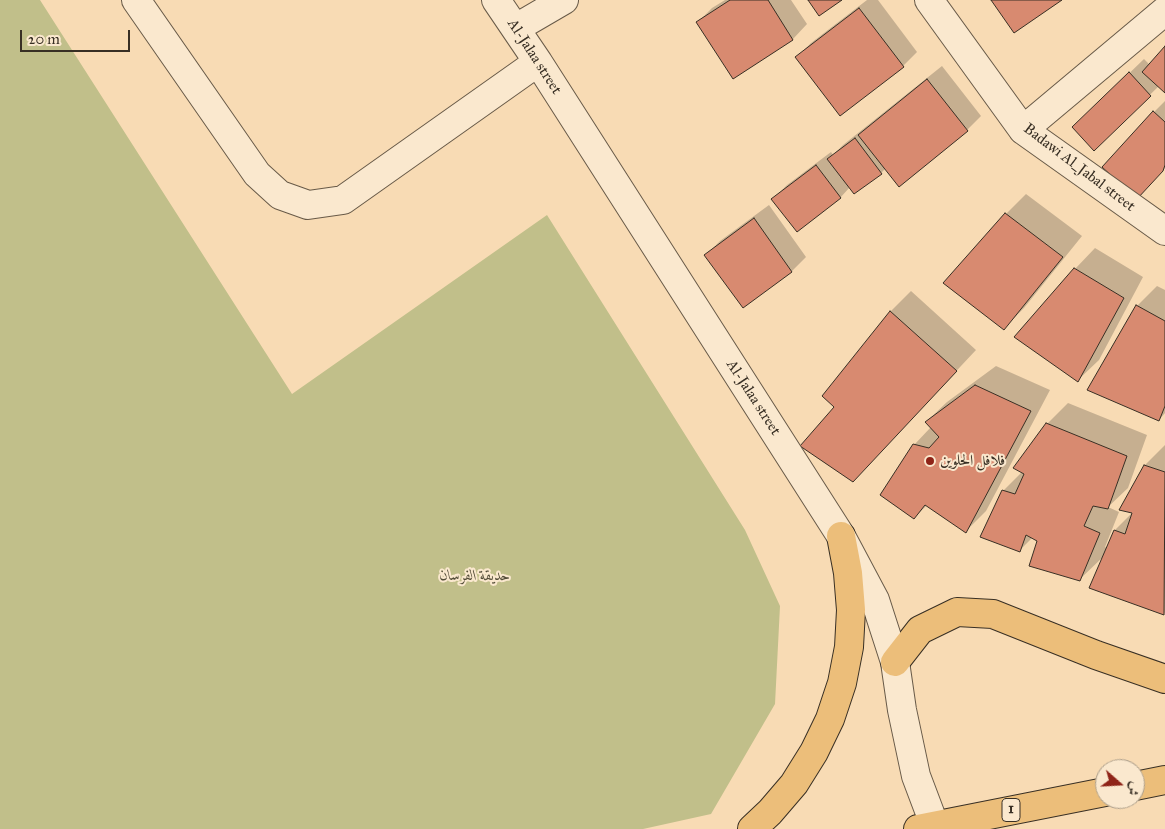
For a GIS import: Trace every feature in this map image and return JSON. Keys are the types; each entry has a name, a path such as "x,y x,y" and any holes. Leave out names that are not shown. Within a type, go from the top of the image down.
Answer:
{"main road":[{"path":"752,829 770,812 794,784 814,752 830,719 842,683 849,647 851,610 848,573 841,536"},
{"path":"895,662 920,630 957,612 994,614 1096,655 1165,679"},
{"path":"1145,784 1165,780"},
{"name":"1","path":"929,828 1095,794"}],"street":[{"path":"136,0 257,174 280,195 308,205 343,200 538,62"},
{"name":"Al-Jalaa street","path":"496,0 538,62 841,536 875,600 895,662 902,710 929,828"},
{"path":"516,28 564,0"},
{"name":"Badawi Al_Jabal street","path":"929,0 1023,130 1165,232"},
{"path":"1023,130 1165,11"}],"green space":[{"name":"حديقة الفرسان","path":"0,0 40,0 292,394 547,215 745,530 780,606 775,704 711,814 643,829 0,829"}],"building":[{"path":"730,0 768,0 793,40 733,79 696,22"},
{"path":"808,0 842,0 819,16"},
{"path":"991,0 1062,0 1014,33"},
{"path":"859,8 904,67 840,116 795,57"},
{"path":"1165,46 1165,93 1142,72"},
{"path":"1129,72 1151,96 1094,151 1072,127"},
{"path":"927,79 968,131 899,187 858,135"},
{"path":"1153,111 1165,122 1165,165 1163,171 1137,199 1102,167"},
{"path":"855,138 882,174 854,194 827,159"},
{"path":"816,165 841,198 797,232 771,199"},
{"path":"1005,213 1063,257 1004,330 943,283"},
{"path":"754,218 792,272 743,308 704,255"},
{"path":"1074,268 1124,298 1078,382 1014,337"},
{"path":"1136,305 1165,321 1165,406 1159,421 1087,390"},
{"path":"890,311 957,371 853,482 800,446 834,407 822,396"},
{"path":"975,385 1031,411 966,533 925,505 914,519 880,495 913,444 929,448 939,437 925,422"},
{"path":"1046,423 1127,456 1108,509 1093,506 1084,526 1100,533 1080,581 1029,566 1037,541 1026,535 1020,552 980,537 1002,490 1015,494 1024,474 1013,468"},
{"path":"1144,465 1165,472 1164,615 1089,588 1114,530 1125,534 1132,513 1119,510"}],"place":[{"name":"فلافل الحلوين","path":"930,461"}]}
